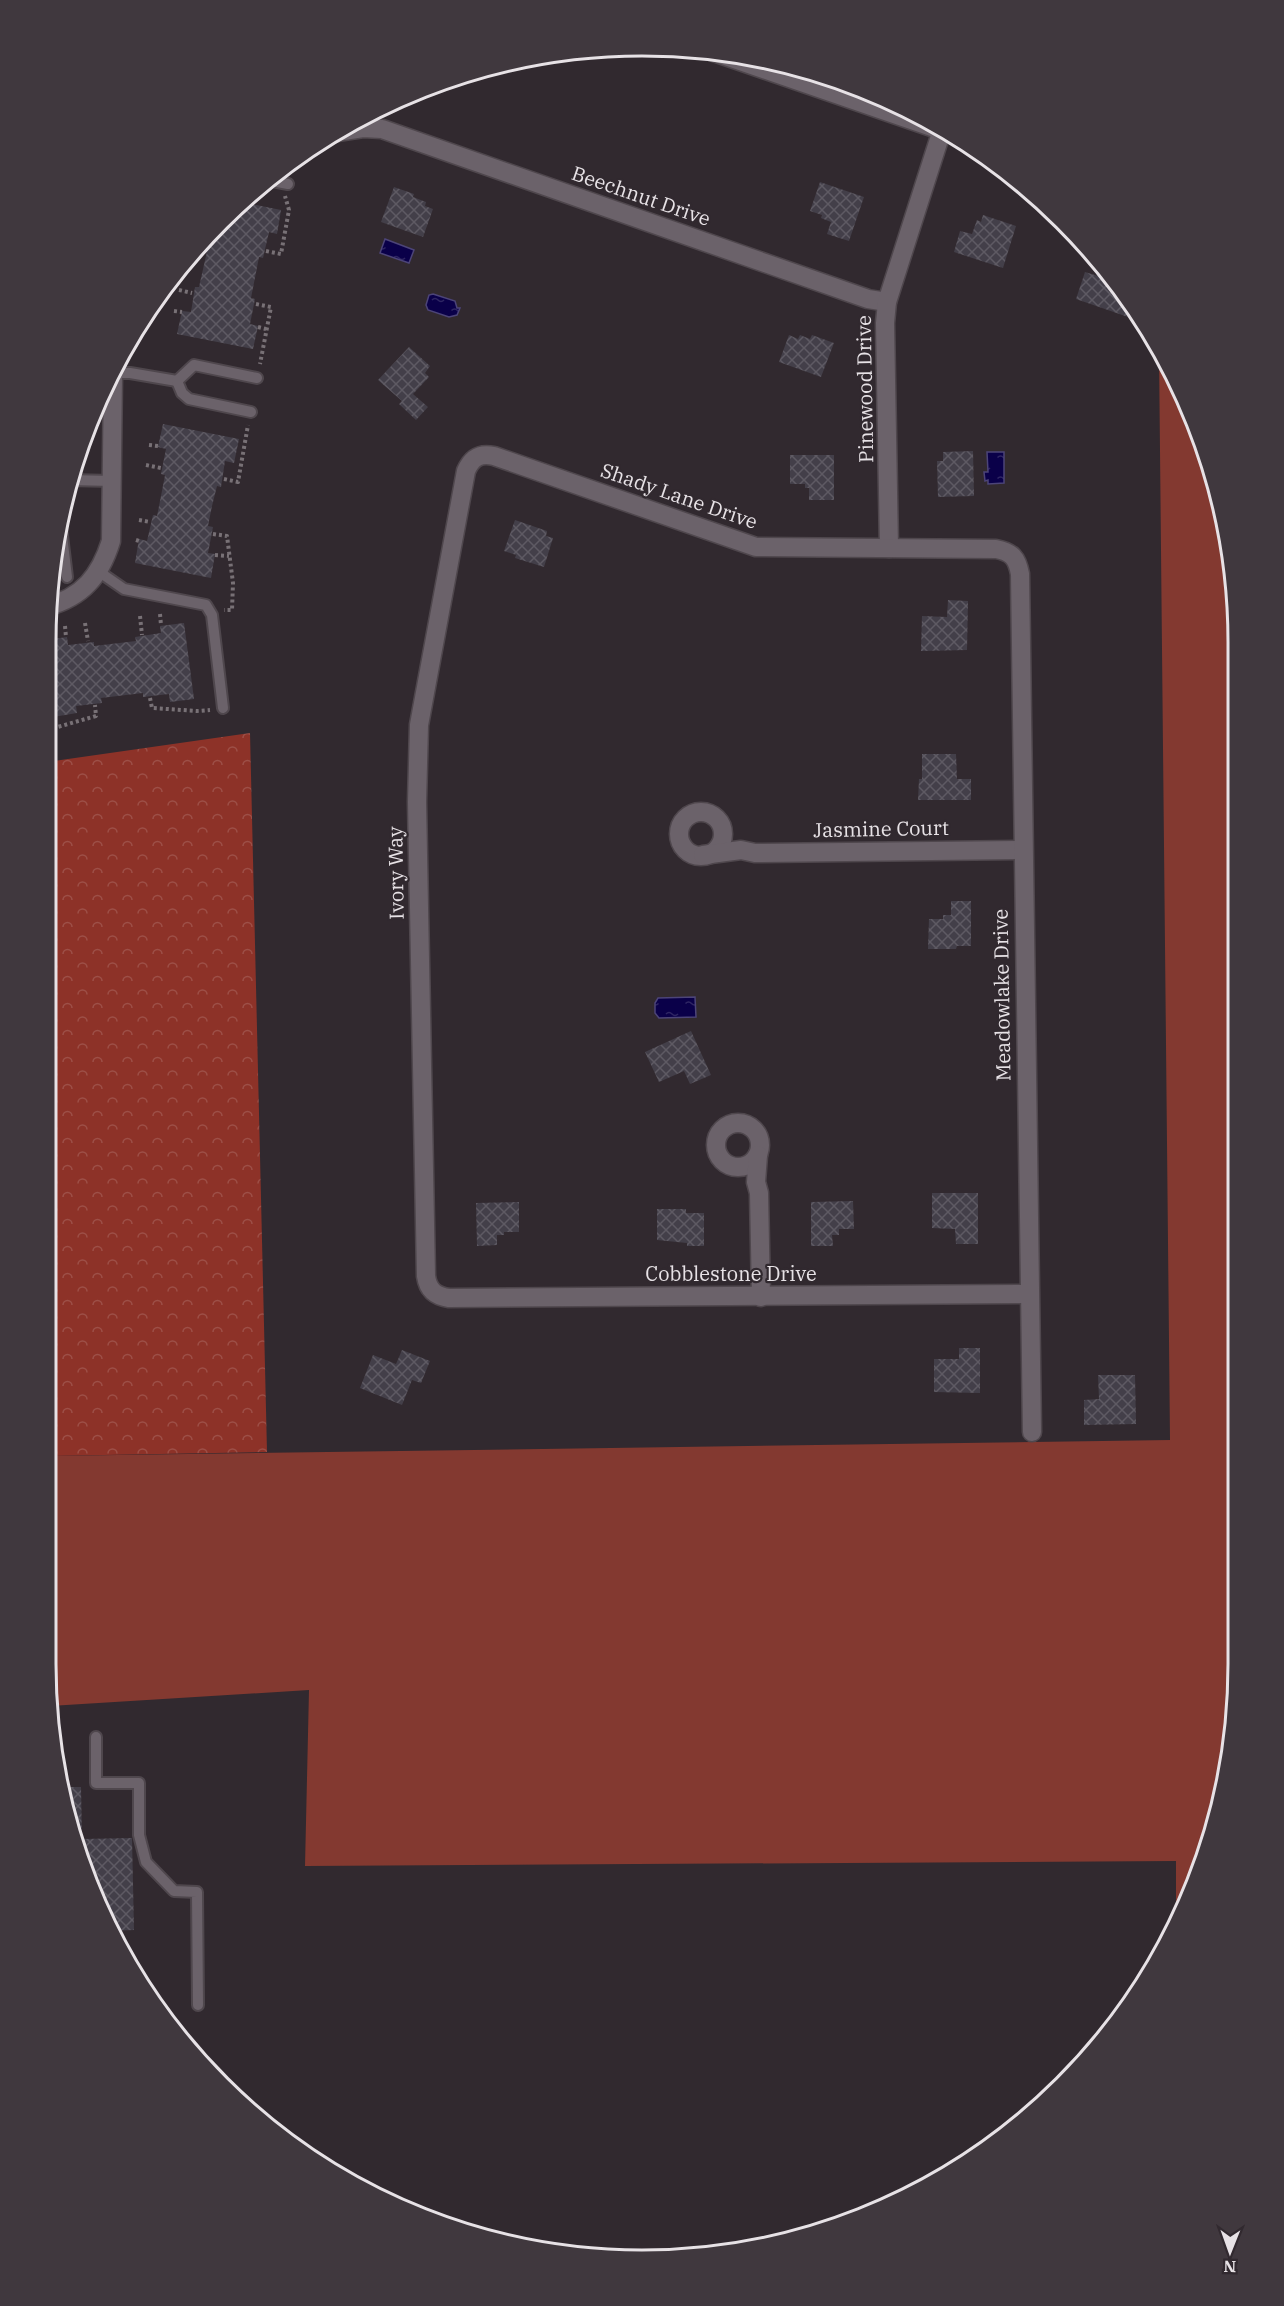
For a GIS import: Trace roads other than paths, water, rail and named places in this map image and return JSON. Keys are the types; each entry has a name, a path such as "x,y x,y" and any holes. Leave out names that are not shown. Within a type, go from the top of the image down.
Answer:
{"street":[{"path":"760,68 902,117"},
{"name":"Beechnut Drive","path":"375,120 382,129"},
{"name":"Beechnut Drive","path":"356,130 382,129 868,299 887,302"},
{"name":"Pinewood Drive","path":"889,549 885,322 887,302 944,140"},
{"path":"57,603 74,597 85,588 98,571 108,551 113,532 113,390"},
{"name":"Shady Lane Drive","path":"476,456 485,454 494,456 756,547 996,549 1008,551 1015,558"},
{"name":"Ivory Way","path":"434,1293 429,1288 426,1276 417,764 419,726 464,482 470,461 476,456"},
{"name":"Meadowlake Drive","path":"1015,558 1020,574 1032,1432"},
{"path":"723,829 721,843 710,854 703,855 696,855 684,847 679,833 684,820 696,812 703,812 716,817 741,850"},
{"name":"Jasmine Court","path":"703,855 741,850 755,853 1023,850"},
{"path":"756,1182 721,1159 717,1153 717,1138 726,1127 739,1123 752,1128 759,1140 756,1182 759,1193 761,1297"},
{"path":"733,1167 748,1165 758,1155"},
{"name":"Cobblestone Drive","path":"434,1293 449,1298 1029,1294"}],"lane":[{"path":"276,184 284,188"},
{"path":"177,381 194,365 258,373"},
{"path":"121,373 177,381"},
{"path":"177,381 182,393 189,399 250,416"},
{"path":"78,480 113,481"},
{"path":"64,549 67,577"},
{"path":"98,571 124,589 206,604 212,615 219,709"},
{"path":"96,1737 96,1782 139,1783 139,1835 146,1863 174,1891 197,1892 198,2005"}],"water":[{"path":"385,239 414,250 409,263 380,253"},
{"path":"433,294 455,301 457,308 460,308 457,315 449,317 428,310 426,305 429,295"},
{"path":"987,452 1004,452 1004,483 988,484 988,480 985,481 984,472 988,472"},
{"path":"695,997 696,1017 659,1018 655,1013 655,1003 658,998"}]}
